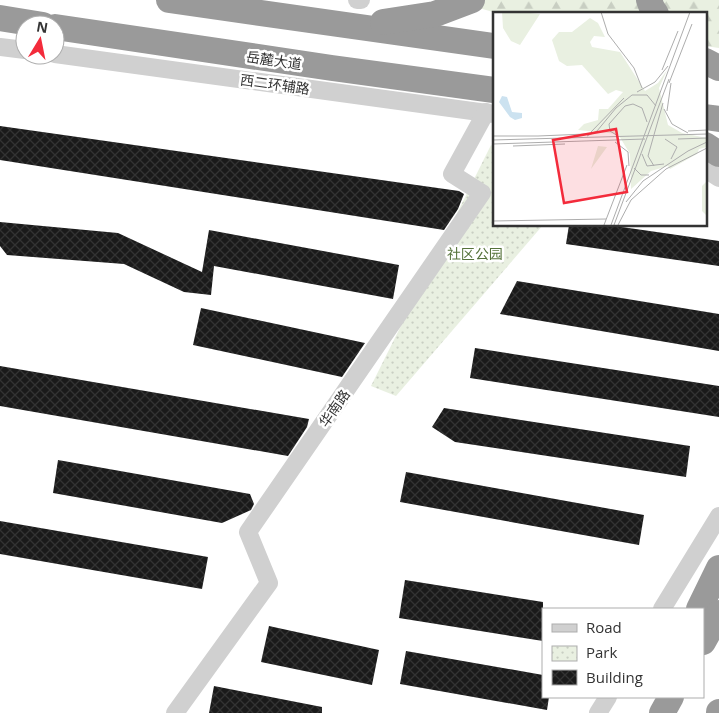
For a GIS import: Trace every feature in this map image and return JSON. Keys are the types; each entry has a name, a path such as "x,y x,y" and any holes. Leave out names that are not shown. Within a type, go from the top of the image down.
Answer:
{"highway":[{"path":"169,0 493,46"},
{"path":"342,25 393,21 435,14 472,0"},
{"path":"649,0 655,12"},
{"path":"0,18 15,20"},
{"path":"0,26 15,26"},
{"name":"岳麓大道","path":"65,28 332,68 491,105"},
{"path":"706,62 719,68"},
{"path":"706,74 719,76"},
{"path":"706,117 719,119"},
{"path":"706,146 719,154"},
{"path":"699,608 719,568"},
{"path":"704,640 719,613"},
{"path":"650,713 657,698"},
{"path":"662,713 670,698"}],"street":[{"path":"0,47 15,49"},
{"name":"西二环辅路","path":"65,55 491,105"},
{"name":"华南路","path":"175,713 269,583 248,532 482,193 452,174 491,105"},
{"path":"706,170 719,178"},
{"path":"663,608 719,516"},
{"path":"598,713 607,698"}],"green space":[{"path":"451,0 719,0 719,48 706,46 706,12 493,12"},
{"name":"社区公园","path":"491,145 493,146 493,226 542,226 396,396 371,386"}],"building":[{"path":"0,126 459,191 464,194 458,209 444,230 0,160"},
{"path":"0,222 118,233 202,272 209,230 399,265 393,299 214,266 211,295 184,292 124,264 7,255 0,246"},
{"path":"569,226 615,226 719,241 719,266 566,244"},
{"path":"517,281 719,314 719,351 500,314"},
{"path":"201,308 365,343 342,377 193,345"},
{"path":"475,348 719,386 719,417 470,378"},
{"path":"0,366 309,419 307,427 288,456 0,406"},
{"path":"444,408 690,446 686,477 455,442 432,427"},
{"path":"58,460 250,494 254,504 251,510 222,523 53,493"},
{"path":"406,472 644,515 639,545 400,502"},
{"path":"0,521 208,557 202,589 0,554"},
{"path":"405,580 543,602 542,641 399,618"},
{"path":"269,626 379,650 372,685 261,662"},
{"path":"406,651 542,675 542,698 549,698 547,710 400,684"},
{"path":"214,686 322,707 322,713 209,713"}]}
